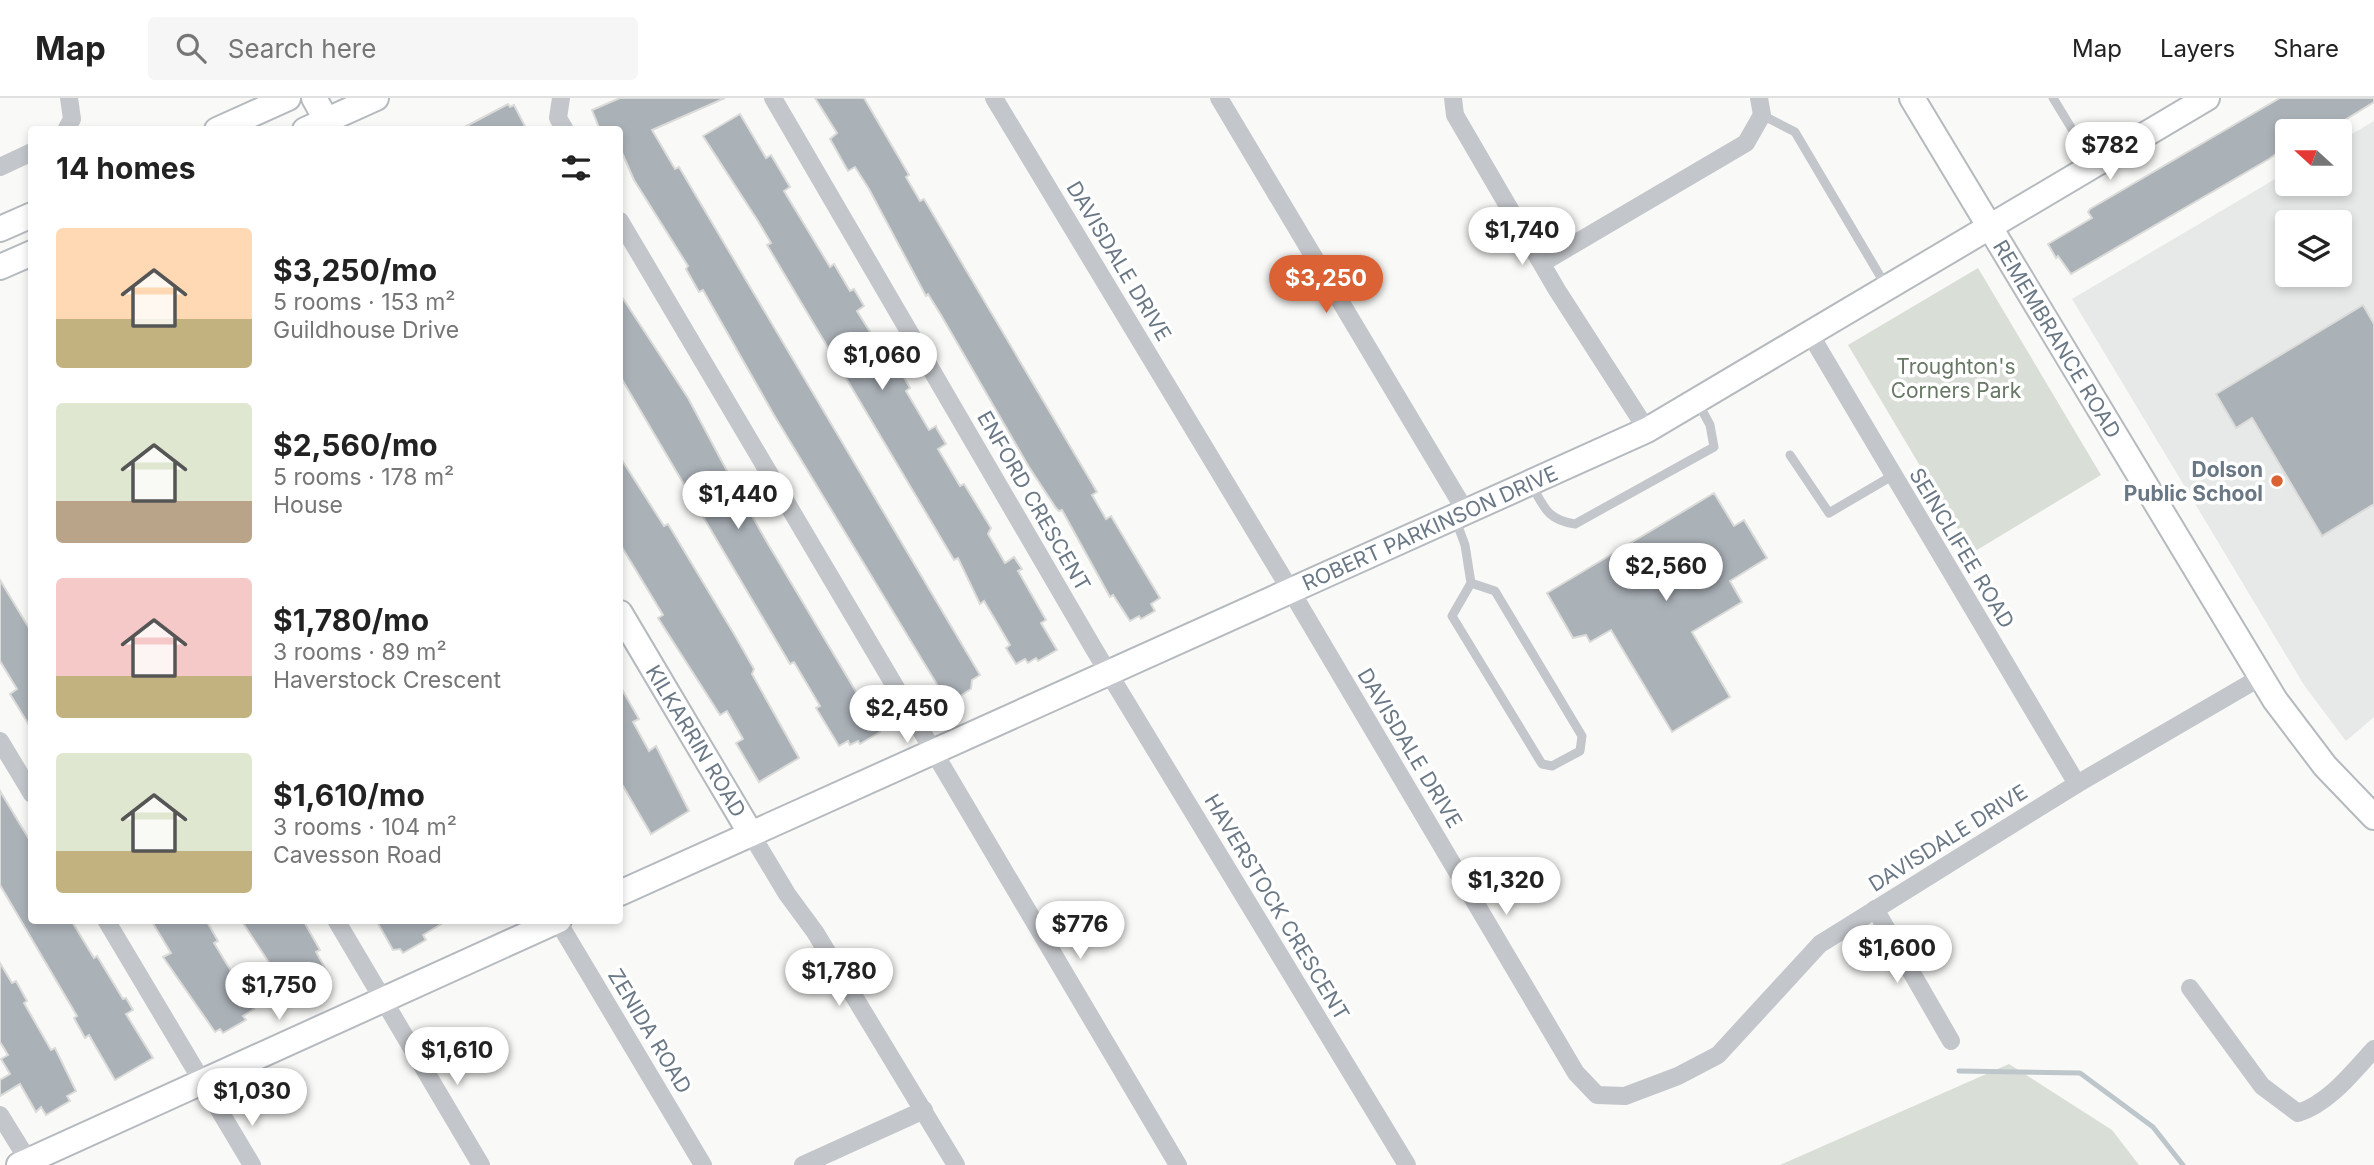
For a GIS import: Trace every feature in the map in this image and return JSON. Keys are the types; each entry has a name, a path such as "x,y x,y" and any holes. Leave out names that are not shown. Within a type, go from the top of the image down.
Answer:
{"street":[{"path":"68,126 72,119 69,98"},
{"path":"226,126 288,98"},
{"path":"314,98 321,126 376,98"},
{"path":"561,98 558,118 563,126"},
{"name":"ENFORD CRESCENT","path":"773,98 1108,673"},
{"path":"1219,98 1460,514"},
{"path":"1453,98 1455,115 1542,263 1647,430"},
{"name":"REMEMBRANCE ROAD","path":"1912,98 2261,677 2325,766 2374,817"},
{"name":"ROBERT PARKINSON DRIVE","path":"623,892 1647,430 2094,165 2180,105 2207,98"},
{"name":"DAVISDALE DRIVE","path":"1002,100 1576,1073 1597,1095 1625,1096 1678,1076 1718,1055 1820,944 2077,784 2261,677"},
{"path":"1542,263 1746,143 1761,106"},
{"path":"0,167 28,154"},
{"path":"0,229 28,217"},
{"path":"623,226 1178,1165"},
{"path":"0,267 28,255"},
{"name":"SEINCLIFEE ROAD","path":"1810,334 2077,784"},
{"name":"KILKARRIN ROAD","path":"623,618 751,834"},
{"name":"HAVERSTOCK CRESCENT","path":"1108,673 1407,1165"},
{"path":"0,741 28,787"},
{"path":"751,834 787,894 815,932 956,1165"},
{"path":"1875,909 1951,1041"},
{"path":"108,924 252,1165"},
{"path":"338,924 481,1165"},
{"path":"0,1115 26,1164 551,924"},
{"name":"ZENIDA ROAD","path":"560,924 703,1165"},
{"path":"2190,988 2262,1086 2298,1112 2313,1108 2349,1077 2374,1049"},
{"path":"803,1165 924,1110"}],"lane":[{"path":"2053,98 2094,165"},
{"path":"1761,106 1795,132 1887,288"},
{"path":"1531,482 1545,510 1558,522 1575,524 1714,447 1710,425 1697,400"},
{"path":"1790,455 1829,513 1892,476"},
{"path":"1460,514 1471,583 1452,617 1542,764 1552,766 1580,751 1582,736 1495,591 1471,583"}],"shaded area":[{"name":"Dolson Public School","path":"2374,121 2374,717 2346,741 2304,685 2072,299 2275,179 2275,196 2352,196 2352,134"}],"green space":[{"name":"Troughton's Corners Park","path":"1978,268 2101,475 1972,553 1848,345"},
{"path":"2009,1064 2112,1130 2139,1165 1780,1165"}],"building":[{"path":"620,98 725,98 652,130 675,169 679,167 980,675 972,680 971,689 957,698 955,694 944,696 774,415 703,290 699,292 686,269 688,266 634,180 623,155 623,126 598,126 592,110"},
{"path":"815,98 864,98 909,175 906,177 920,201 924,199 1097,492 1092,495 1106,519 1111,516 1160,598 1151,604 1155,611 1141,619 1139,616 1130,621 1113,595 1110,597 1062,510 1056,508 1029,467 941,315 928,294 926,296 869,189 855,167 848,171 830,139 837,133"},
{"path":"2280,98 2374,98 2374,102 2346,119 2275,119 2275,155 2071,274 2058,256 2056,258 2048,244 2092,218 2088,212"},
{"path":"508,104 510,107 514,105 525,126 467,126"},
{"path":"740,114 766,158 771,155 790,187 784,191 830,267 834,264 850,291 854,289 864,306 857,311 880,348 887,344 910,388 906,391 929,430 936,426 946,444 938,449 960,486 964,484 991,528 988,534 1005,563 1014,557 1022,569 1018,571 1046,620 1041,623 1057,650 1038,661 1036,658 1028,663 1025,659 1016,664 1006,648 1010,645 996,621 984,601 980,604 958,558 954,560 767,245 771,243 758,221 703,136"},
{"path":"623,299 688,398 735,486 738,484 749,502 747,507 768,544 880,732 860,744 858,741 850,745 848,741 839,746 816,708 820,706 794,662 790,664 623,381"},
{"path":"2363,305 2374,324 2374,504 2322,536 2252,418 2236,428 2216,394"},
{"path":"623,462 664,526 668,524 734,634 754,669 752,674 799,758 759,782 736,743 743,739 727,711 720,715 658,618 663,615 623,549"},
{"path":"1714,493 1734,526 1744,520 1767,558 1730,581 1742,602 1692,632 1730,697 1672,732 1611,630 1590,642 1586,635 1573,638 1547,593"},
{"path":"0,580 28,626 28,723 10,694 17,689 0,661"},
{"path":"623,691 639,719 633,722 649,751 656,746 689,811 651,834 623,786"},
{"path":"0,791 28,837 28,924 73,924 123,999 126,998 133,1010 126,1014 153,1058 115,1080 89,1035 85,1038 74,1018 77,1016 0,885"},
{"path":"153,924 208,924 218,941 214,943 254,1009 243,1016 246,1020 223,1033 220,1029 215,1032 163,957 171,953"},
{"path":"244,924 305,924 320,950 316,952 330,977 293,999"},
{"path":"378,924 441,924 423,935 426,940 403,953 400,949 393,950"},
{"path":"0,963 12,983 16,981 27,1001 24,1003 51,1050 55,1048 76,1091 67,1096 70,1101 46,1115 41,1107 36,1112 20,1084 0,1096 0,1080 10,1074 1,1059 8,1055 0,1042"}],"waterway":[{"path":"1959,1071 2080,1073 2153,1127 2183,1165"}],"place":[{"name":"Dolson Public School","path":"2277,481"}]}
